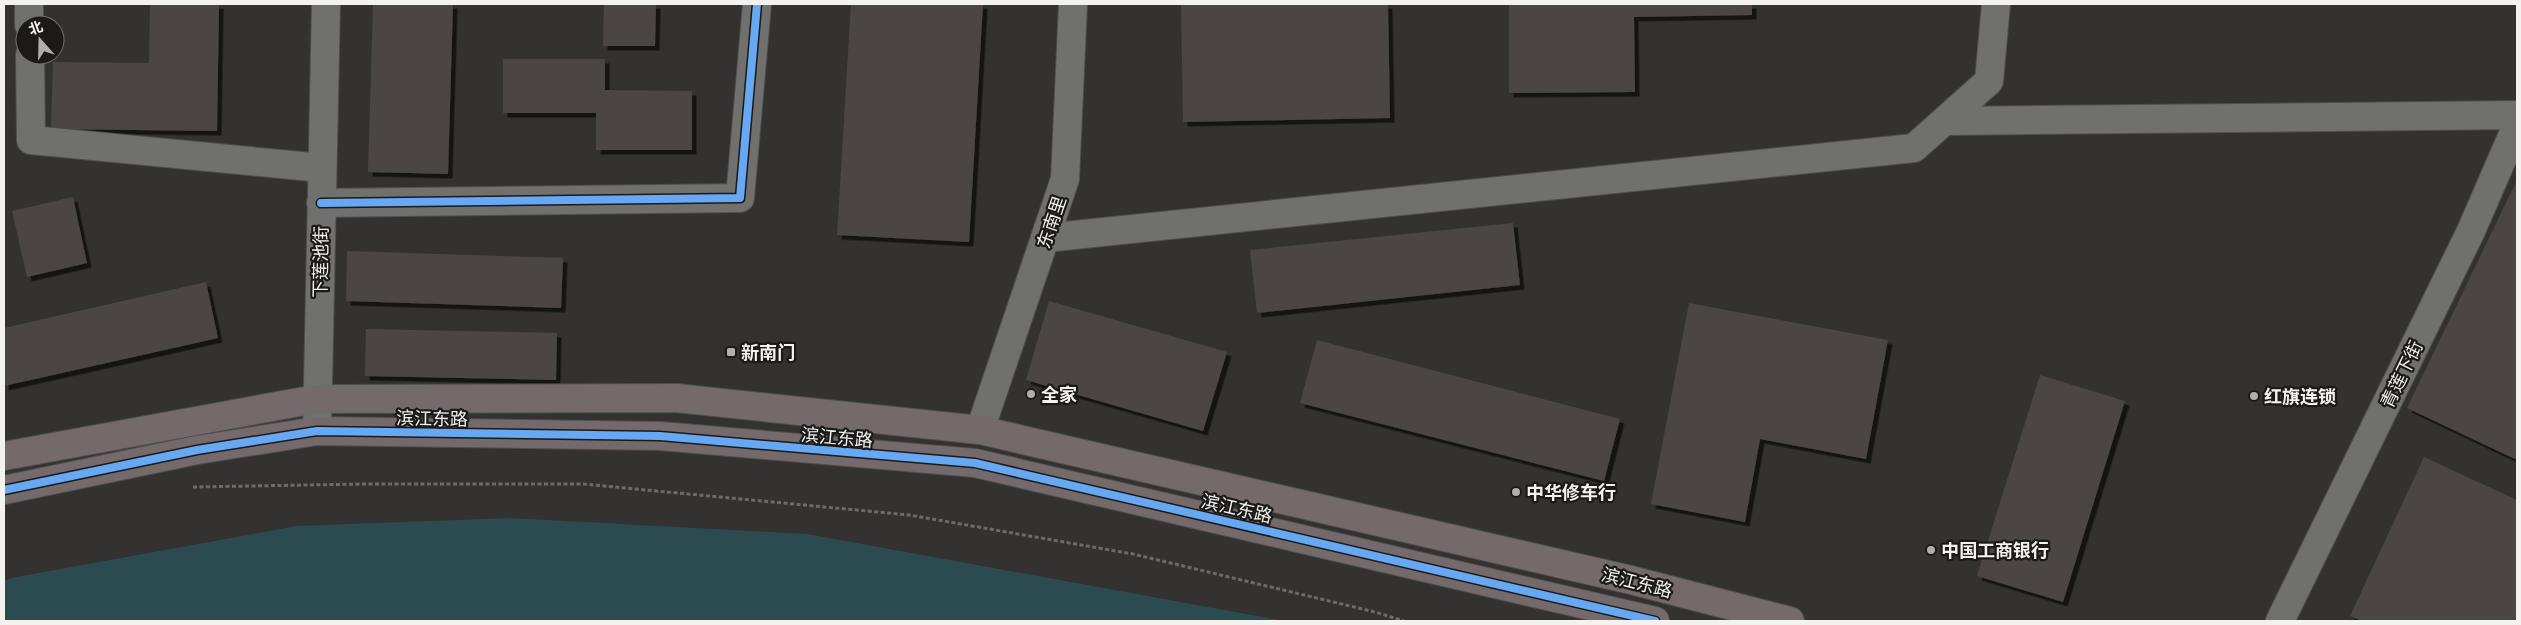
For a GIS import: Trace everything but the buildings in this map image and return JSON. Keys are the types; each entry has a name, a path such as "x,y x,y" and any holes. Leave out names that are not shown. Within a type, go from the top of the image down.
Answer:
{"main road":[{"name":"滨江东路","path":"4,456 316,399 676,398 980,430 1631,580 1790,621"},
{"name":"滨江东路","path":"4,490 197,450 317,431 660,436 974,464 1655,621"}],"street":[{"name":"下莲池街","path":"317,431 316,399 326,4"},
{"path":"321,203 740,198 758,4"},
{"name":"东南里","path":"980,430 1065,178 1073,4"},
{"path":"1045,238 1914,148 1989,81 1996,4"},
{"path":"30,65 31,140 322,168"},
{"path":"1945,121 2517,115"},
{"name":"青莲下街","path":"2280,621 2471,231 2517,125"}],"path":[{"path":"189,488 363,484 583,484 909,516 1132,554 1375,612 1404,621"}],"water":[{"path":"510,518 807,534 1284,621 4,621 4,581 11,578 297,526"}],"cycle path":[{"path":"321,203 740,198 757,4"},
{"path":"4,490 197,450 317,431 660,436 975,463 1655,621"}],"place":[{"name":"新南门","path":"731,352"},
{"name":"全家","path":"1031,394"},
{"name":"红旗连锁","path":"2254,396"},
{"name":"中华修车行","path":"1516,492"},
{"name":"中国工商银行","path":"1931,550"}]}
